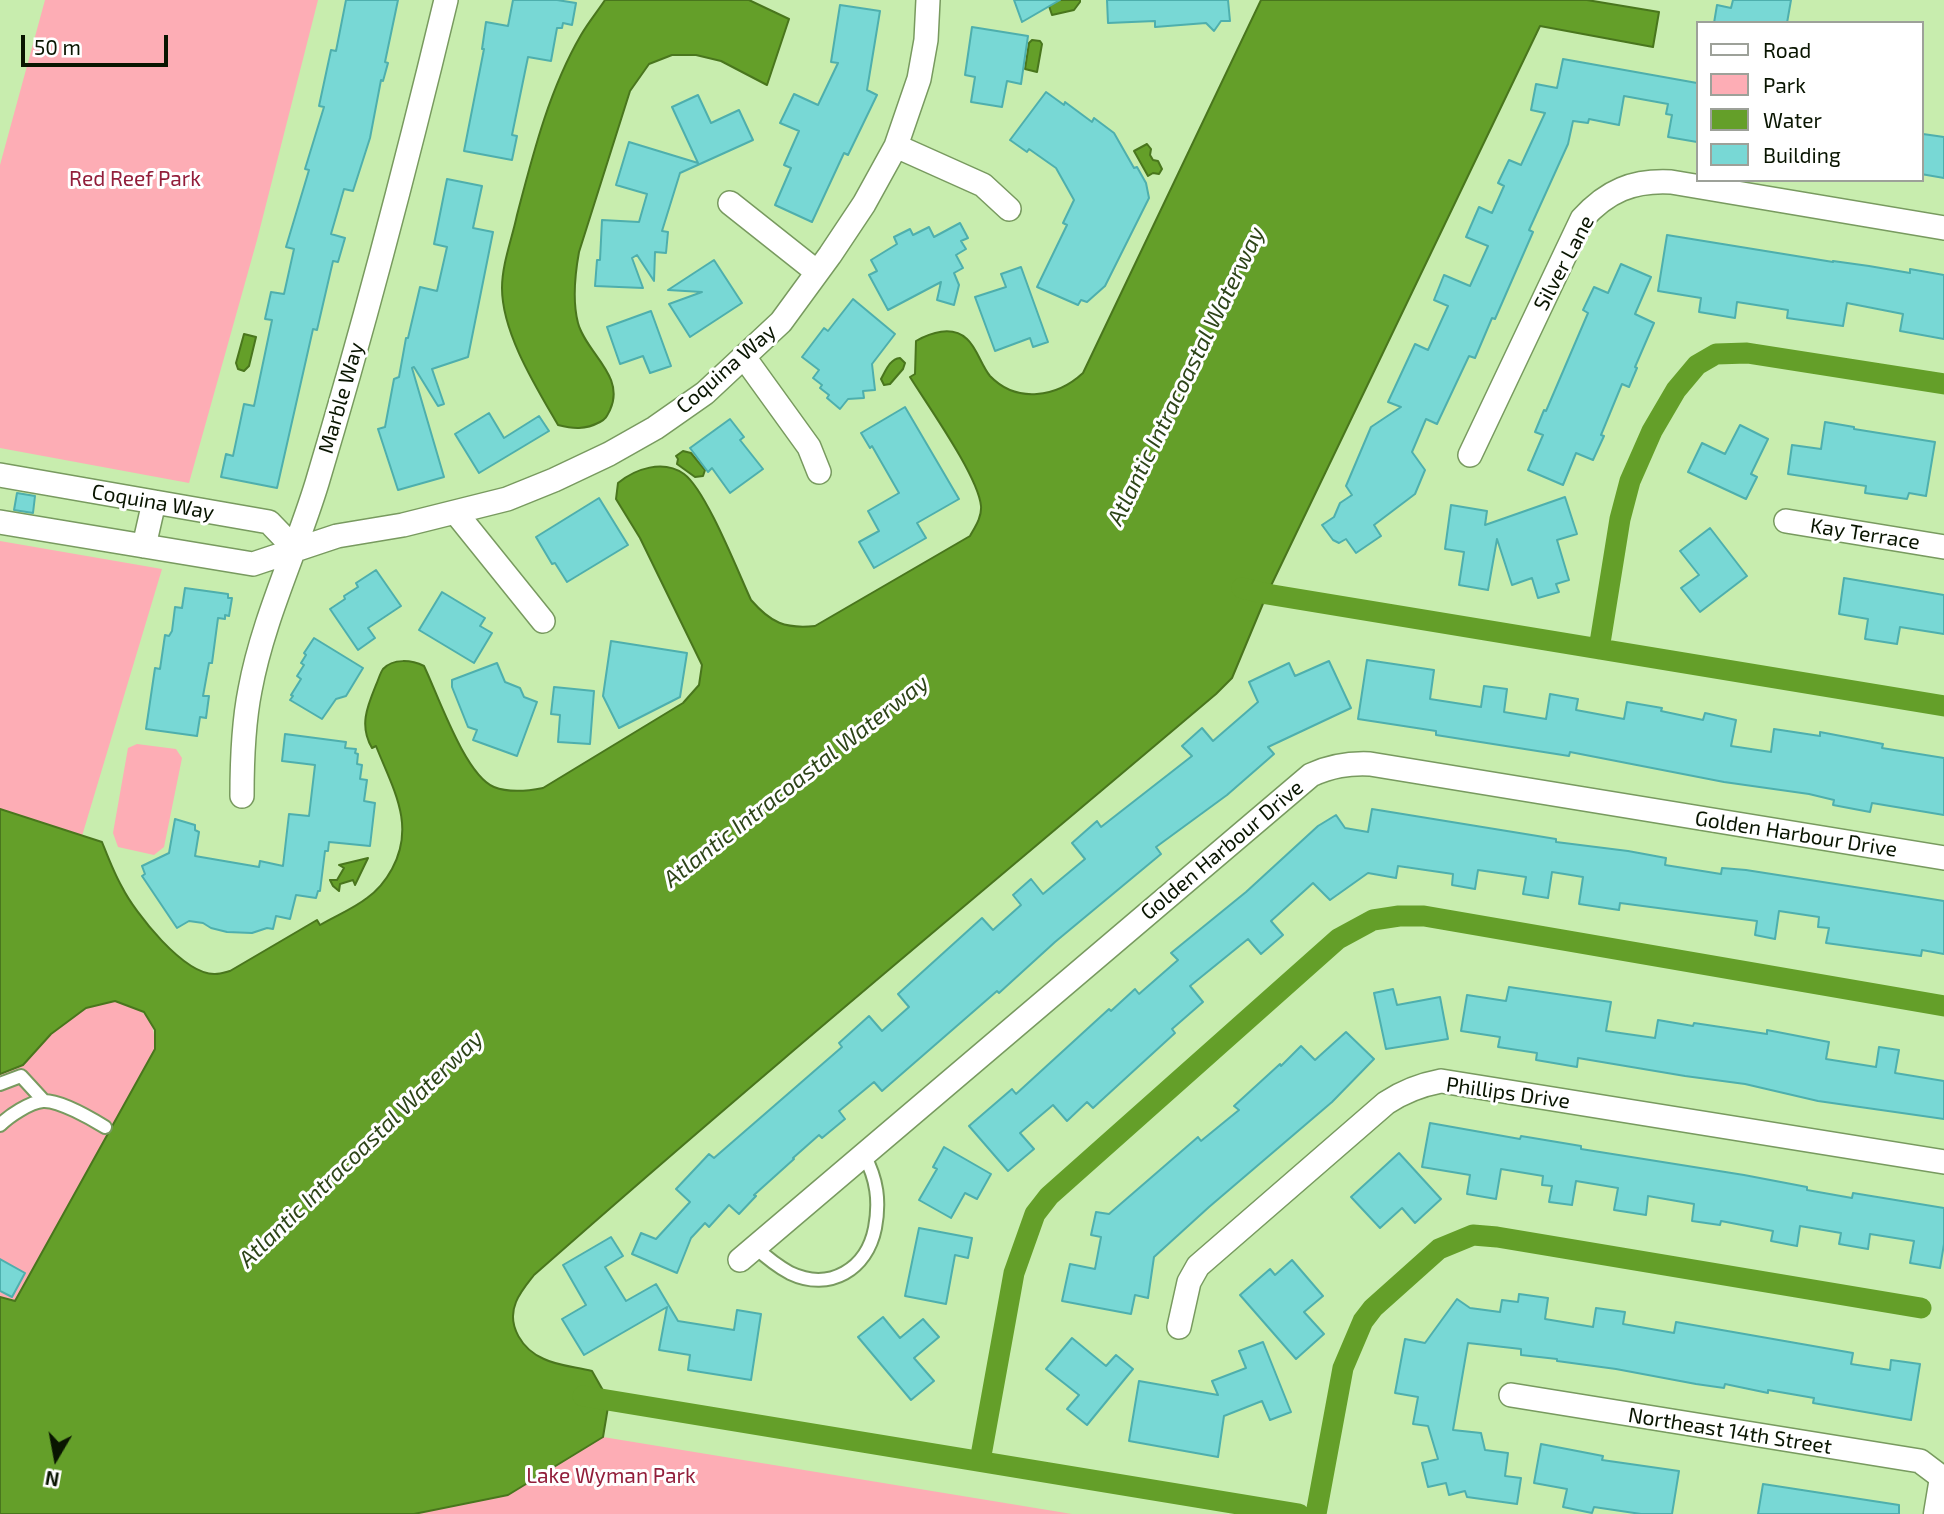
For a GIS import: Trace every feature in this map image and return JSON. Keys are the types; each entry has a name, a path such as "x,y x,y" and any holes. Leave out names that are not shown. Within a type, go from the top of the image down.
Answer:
{"street":[{"name":"Marble Way","path":"242,796 243,745 250,690 260,647 316,485 355,352 446,0"},
{"name":"Coquina Way","path":"0,522 253,564 337,536 403,525 507,499 554,480 655,428 705,393 780,323 864,204 896,146 919,79 926,40 928,0"},
{"path":"896,146 983,185 1009,209"},
{"name":"Silver Lane","path":"1470,455 1582,219 1595,204 1612,192 1650,181 1671,182 1944,228"},
{"path":"730,203 817,272"},
{"path":"744,357 809,447 819,472"},
{"name":"Coquina Way","path":"0,475 270,522 295,549"},
{"path":"144,546 154,502"},
{"path":"456,513 543,621"},
{"name":"Kay Terrace","path":"1786,521 1944,547"},
{"name":"Golden Harbour Drive","path":"747,1254 1311,775 1330,767 1350,763 1370,764 1944,858"},
{"name":"Phillips Drive","path":"1179,1327 1189,1282 1198,1266 1387,1103 1421,1084 1441,1081 1944,1162"},
{"name":"Northeast 14th Street","path":"1511,1395 1920,1461 1944,1482"},
{"path":"1939,1514 1944,1482"}],"lane":[{"path":"0,1084 21,1076 44,1101 79,1112 105,1127"},
{"path":"0,1125 11,1114 44,1101"},
{"path":"747,1254 771,1262 792,1274 819,1279 837,1277 855,1267 866,1254 878,1213 874,1172 864,1155"}],"green space":[{"name":"Red Reef Park","path":"45,0 318,0 257,240 189,483 0,448 0,165"},
{"path":"0,541 162,569 82,836 0,809"},
{"path":"137,744 176,749 182,758 164,847 154,855 118,847 113,833 128,748"},
{"path":"115,1001 146,1016 153,1028 155,1049 15,1301 0,1297 0,1074 23,1065 51,1034 86,1008"},
{"name":"Lake Wyman Park","path":"603,1437 1072,1514 414,1514 508,1495"}],"water":[{"path":"605,0 749,0 789,19 767,85 721,61 696,55 672,55 649,64 630,91 579,252 575,287 578,323 582,334 609,375 614,398 604,420 584,428 574,428 558,425 522,359 508,323 502,279 529,169 551,100 581,35"},
{"path":"1055,0 1080,2 1074,10 1052,15 1049,6"},
{"name":"Atlantic Intracoastal Waterway","path":"1261,0 1587,0 1659,12 1653,47 1540,26 1267,594 1232,678 703,1128 534,1275 526,1285 513,1311 518,1336 529,1350 544,1359 592,1371 609,1401 603,1437 508,1495 414,1514 0,1514 0,1297 15,1301 155,1049 155,1030 144,1012 115,1001 86,1008 51,1034 23,1065 0,1074 0,809 102,842 128,898 162,941 175,954 203,972 215,974 230,971 317,920 320,925 356,906 378,889 392,869 399,853 402,822 395,792 376,746 372,748 368,740 365,724 370,701 387,665 403,661 424,666 453,733 473,767 483,780 494,787 512,791 543,788 683,703 699,685 702,665 640,538 616,499 618,483 625,478 641,470 658,467 667,467 684,474 702,496 751,600 772,619 787,625 815,626 970,536 980,514 978,493 962,460 910,377 915,374 916,341 941,332 955,332 974,347 990,376 1012,391 1024,394 1061,388 1083,373"},
{"path":"1032,40 1042,44 1037,72 1025,69 1029,43"},
{"path":"1147,144 1153,160 1158,161 1162,169 1159,174 1148,176 1134,151"},
{"path":"244,334 256,337 249,366 244,371 238,369 236,363"},
{"path":"900,358 905,363 903,369 890,384 884,385 881,379 894,360"},
{"path":"683,451 691,453 705,470 703,476 695,477 677,464 676,456"},
{"path":"368,858 355,885 353,880 340,884 339,891 333,886 330,880 337,880 344,868 339,865"}],"building":[{"path":"346,0 398,0 385,62 388,63 383,81 381,80 370,138 353,191 344,189 331,234 345,238 338,262 333,261 317,330 313,329 277,488 221,477 226,454 233,456 244,404 254,406 272,320 265,319 271,292 284,294 294,249 286,247 309,170 305,169 324,107 319,106 331,50 336,51"},
{"path":"513,0 576,3 572,25 563,23 562,28 557,28 551,61 528,57 512,135 517,136 512,160 464,151 484,49 486,22 508,26"},
{"path":"1014,0 1060,0 1022,22"},
{"path":"1107,0 1228,0 1230,21 1221,21 1214,31 1206,23 1155,27 1155,21 1108,23"},
{"path":"1733,0 1791,0 1787,21 1714,21 1717,5 1731,8"},
{"path":"840,5 880,11 867,90 877,95 848,155 844,153 812,222 775,205 791,168 784,165 799,131 780,123 794,94 818,105 838,63 831,62"},
{"path":"972,27 1028,36 1021,84 1007,81 1002,107 971,102 975,77 965,75"},
{"path":"1563,59 1696,83 1696,142 1668,137 1672,115 1666,114 1668,104 1624,96 1619,125 1589,119 1588,123 1573,121 1568,144 1529,230 1533,232 1495,319 1492,318 1475,358 1469,356 1437,424 1426,419 1412,452 1425,470 1415,494 1374,525 1381,536 1356,553 1346,539 1339,543 1333,540 1322,525 1334,517 1340,503 1352,495 1346,486 1371,427 1401,407 1388,402 1415,344 1428,350 1448,306 1434,300 1444,275 1470,286 1488,246 1466,237 1479,207 1492,213 1504,186 1498,183 1509,160 1521,165 1545,113 1531,110 1536,84 1557,88"},
{"path":"1046,92 1092,122 1094,118 1114,133 1146,183 1149,198 1105,286 1087,302 1081,300 1078,305 1037,287 1067,225 1063,223 1074,200 1056,168 1029,149 1027,152 1010,140"},
{"path":"698,95 711,123 739,110 753,140 680,173 662,231 668,232 666,253 655,252 654,281 637,255 632,258 643,288 595,286 597,260 600,260 602,220 639,222 647,194 616,185 629,142 698,163 672,107"},
{"path":"1923,134 1944,137 1944,178 1923,174"},
{"path":"447,179 482,186 473,228 493,232 468,357 432,369 444,404 438,406 414,367 412,368 444,477 398,490 378,429 385,427 394,379 399,377 420,287 437,291 447,247 434,244"},
{"path":"960,223 968,238 961,241 966,249 956,255 963,268 954,273 959,285 954,305 937,300 941,282 888,310 869,275 877,271 871,260 897,244 894,237 910,229 913,235 929,227 934,237"},
{"path":"1667,235 1833,262 1944,275 1944,339 1900,331 1903,314 1847,303 1843,326 1787,318 1788,310 1737,302 1735,318 1699,312 1701,298 1658,291"},
{"path":"714,260 742,303 690,337 669,304 702,292 668,290"},
{"path":"1621,264 1651,277 1635,314 1654,323 1629,387 1622,384 1593,460 1576,453 1563,485 1528,470 1543,435 1535,432 1588,313 1583,310 1594,287 1608,293"},
{"path":"1021,267 1048,342 1033,347 1030,338 995,351 975,297 1006,287 1001,274"},
{"path":"853,299 895,334 872,364 875,390 863,391 864,398 848,399 840,409 827,398 829,395 820,388 822,385 813,378 819,370 802,357 824,328 828,331"},
{"path":"651,311 671,366 650,373 643,356 620,364 607,327"},
{"path":"905,407 959,499 917,523 926,538 874,568 859,542 879,531 868,511 899,493 872,446 870,448 861,433"},
{"path":"489,413 504,438 539,416 549,431 479,473 455,434"},
{"path":"730,419 744,437 740,440 763,469 730,493 712,468 708,472 690,448"},
{"path":"1825,422 1935,442 1926,496 1909,493 1907,499 1865,493 1866,486 1788,474 1792,445 1821,449"},
{"path":"1740,425 1768,439 1751,474 1757,477 1746,499 1688,472 1702,443 1725,454"},
{"path":"17,493 35,496 33,513 14,510"},
{"path":"1565,497 1577,534 1557,540 1569,580 1556,584 1559,592 1538,598 1532,578 1512,585 1497,539 1488,590 1459,585 1464,552 1445,549 1451,505 1487,511 1485,525"},
{"path":"599,498 628,545 567,582 555,563 552,564 536,537"},
{"path":"1710,528 1747,576 1700,612 1681,588 1699,575 1680,551"},
{"path":"376,570 401,606 368,628 375,638 358,650 330,609 358,587 356,583"},
{"path":"1844,578 1944,595 1944,634 1900,627 1897,644 1865,639 1868,619 1839,614"},
{"path":"185,588 228,594 228,598 232,598 229,616 225,615 225,619 218,618 212,663 209,663 203,696 209,696 206,718 200,717 197,736 146,729 155,668 160,669 165,635 169,636 172,631 175,607 182,608"},
{"path":"442,592 485,618 480,626 492,633 474,663 419,630"},
{"path":"314,638 363,668 346,696 336,699 322,719 290,700 301,679 297,676 304,665 301,663 306,655 304,653"},
{"path":"611,641 687,653 680,697 619,728 603,696"},
{"path":"1367,660 1434,670 1430,699 1481,707 1484,686 1507,689 1504,712 1546,719 1550,694 1578,699 1576,710 1624,719 1627,702 1662,708 1661,711 1703,720 1705,713 1736,720 1731,746 1771,752 1774,729 1820,736 1820,732 1883,744 1882,748 1944,758 1944,815 1872,803 1870,812 1833,805 1834,800 1809,794 1724,782 1570,752 1569,756 1436,735 1436,731 1358,719"},
{"path":"1329,661 1351,708 1268,747 1274,754 1227,795 1156,847 1161,854 1055,942 999,993 997,991 882,1091 874,1082 839,1111 845,1119 822,1138 819,1135 793,1158 754,1195 756,1196 739,1214 729,1205 709,1227 705,1223 691,1238 677,1273 632,1254 641,1233 656,1239 690,1202 676,1189 709,1154 714,1158 842,1047 839,1043 869,1016 882,1031 909,1007 898,994 982,918 993,930 1021,905 1013,895 1031,879 1043,894 1085,859 1072,843 1097,821 1101,827 1192,756 1182,746 1202,728 1213,741 1258,702 1249,682 1289,663 1295,676"},
{"path":"497,663 505,682 520,688 524,697 537,702 517,756 473,740 477,730 468,727 452,687 452,680"},
{"path":"554,687 594,691 590,744 558,742 560,715 551,714"},
{"path":"285,734 346,742 345,748 356,749 357,764 362,765 360,779 367,780 364,801 375,803 370,846 329,842 328,851 325,851 320,891 316,898 296,895 290,919 276,916 273,929 267,928 252,933 227,932 189,921 177,928 142,876 145,874 142,866 169,853 175,819 195,825 195,830 199,832 195,856 259,867 260,861 283,866 289,814 309,816 315,765 282,761"},
{"path":"1372,809 1556,839 1556,842 1666,858 1665,865 1721,874 1722,868 1746,870 1944,901 1944,954 1922,950 1921,956 1826,943 1829,928 1818,927 1819,917 1779,911 1775,939 1755,935 1757,921 1620,903 1619,910 1579,904 1583,877 1552,872 1548,898 1523,894 1526,877 1478,870 1475,889 1452,885 1453,874 1398,866 1396,878 1368,873 1330,900 1313,883 1271,921 1283,935 1261,954 1248,939 1190,986 1203,1002 1172,1029 1175,1033 1093,1108 1087,1102 1067,1121 1053,1105 1020,1133 1034,1149 1008,1171 969,1126 1012,1089 1016,1094 1109,1009 1111,1011 1135,989 1139,994 1178,960 1171,953 1246,892 1318,826 1336,815 1345,828 1368,832"},
{"path":"1509,987 1611,1002 1606,1031 1655,1038 1658,1020 1767,1034 1767,1030 1829,1042 1826,1059 1876,1067 1879,1047 1899,1050 1895,1073 1944,1081 1944,1119 1818,1101 1745,1084 1578,1058 1577,1067 1536,1060 1537,1053 1498,1047 1500,1037 1461,1031 1467,995 1506,1001"},
{"path":"1393,989 1397,1005 1440,997 1448,1039 1386,1049 1374,993"},
{"path":"1346,1032 1374,1059 1332,1102 1154,1257 1148,1298 1135,1295 1131,1314 1062,1301 1070,1264 1095,1269 1101,1237 1091,1235 1096,1212 1109,1214 1198,1137 1201,1141 1239,1110 1234,1106 1301,1046 1315,1060"},
{"path":"1430,1123 1520,1139 1521,1136 1581,1146 1581,1149 1744,1175 1852,1198 1853,1193 1944,1208 1944,1244 1940,1268 1910,1263 1914,1241 1870,1234 1868,1249 1839,1244 1841,1233 1800,1226 1797,1246 1771,1241 1773,1231 1721,1221 1720,1225 1692,1221 1694,1204 1648,1196 1646,1215 1614,1210 1618,1188 1576,1181 1572,1205 1549,1202 1552,1186 1542,1185 1543,1176 1501,1169 1496,1199 1467,1194 1470,1175 1422,1167"},
{"path":"944,1147 991,1174 977,1199 965,1193 951,1218 919,1200 937,1169 933,1167"},
{"path":"1399,1153 1441,1199 1415,1223 1402,1208 1380,1228 1351,1197"},
{"path":"919,1228 972,1238 968,1258 955,1255 946,1304 905,1296"},
{"path":"611,1237 623,1256 605,1267 626,1301 656,1284 678,1321 734,1330 737,1310 761,1314 751,1380 688,1370 690,1355 659,1350 667,1307 584,1355 562,1319 586,1305 563,1265"},
{"path":"0,1259 25,1273 12,1297 0,1291"},
{"path":"1292,1260 1323,1296 1304,1312 1324,1334 1296,1359 1240,1295 1270,1269 1275,1275"},
{"path":"1519,1294 1548,1298 1545,1319 1593,1327 1596,1308 1625,1312 1623,1324 1674,1333 1676,1322 1853,1353 1851,1364 1890,1370 1891,1360 1920,1364 1911,1420 1813,1403 1814,1398 1768,1390 1768,1393 1725,1384 1724,1388 1696,1384 1521,1355 1521,1349 1468,1343 1453,1430 1481,1433 1485,1450 1508,1453 1505,1476 1521,1478 1517,1504 1467,1497 1465,1491 1449,1495 1446,1483 1428,1487 1422,1463 1438,1459 1428,1426 1413,1424 1418,1397 1395,1393 1405,1339 1425,1343 1457,1299 1470,1308 1500,1312 1502,1300 1518,1302"},
{"path":"883,1317 900,1338 923,1319 939,1337 914,1358 934,1381 911,1400 858,1337"},
{"path":"1072,1338 1106,1366 1116,1355 1133,1369 1087,1425 1067,1409 1079,1395 1046,1369"},
{"path":"1263,1342 1291,1412 1270,1420 1262,1401 1224,1416 1218,1457 1129,1441 1139,1381 1218,1395 1212,1381 1246,1368 1239,1351"},
{"path":"1541,1444 1603,1456 1602,1460 1679,1471 1672,1514 1641,1514 1594,1507 1592,1513 1563,1507 1567,1489 1534,1483"},
{"path":"1763,1484 1899,1505 1899,1514 1758,1514"}],"waterway":[{"path":"1599,649 1620,519 1630,481 1652,431 1676,390 1697,365 1716,354 1747,353 1944,384"},
{"path":"1242,588 1944,706"},
{"path":"980,1461 1014,1273 1035,1214 1049,1196 1338,939 1373,920 1424,916 1944,1006"},
{"path":"1316,1514 1343,1368 1363,1321 1373,1308 1439,1249 1473,1235 1921,1308"},
{"path":"583,1396 1299,1514"}]}
